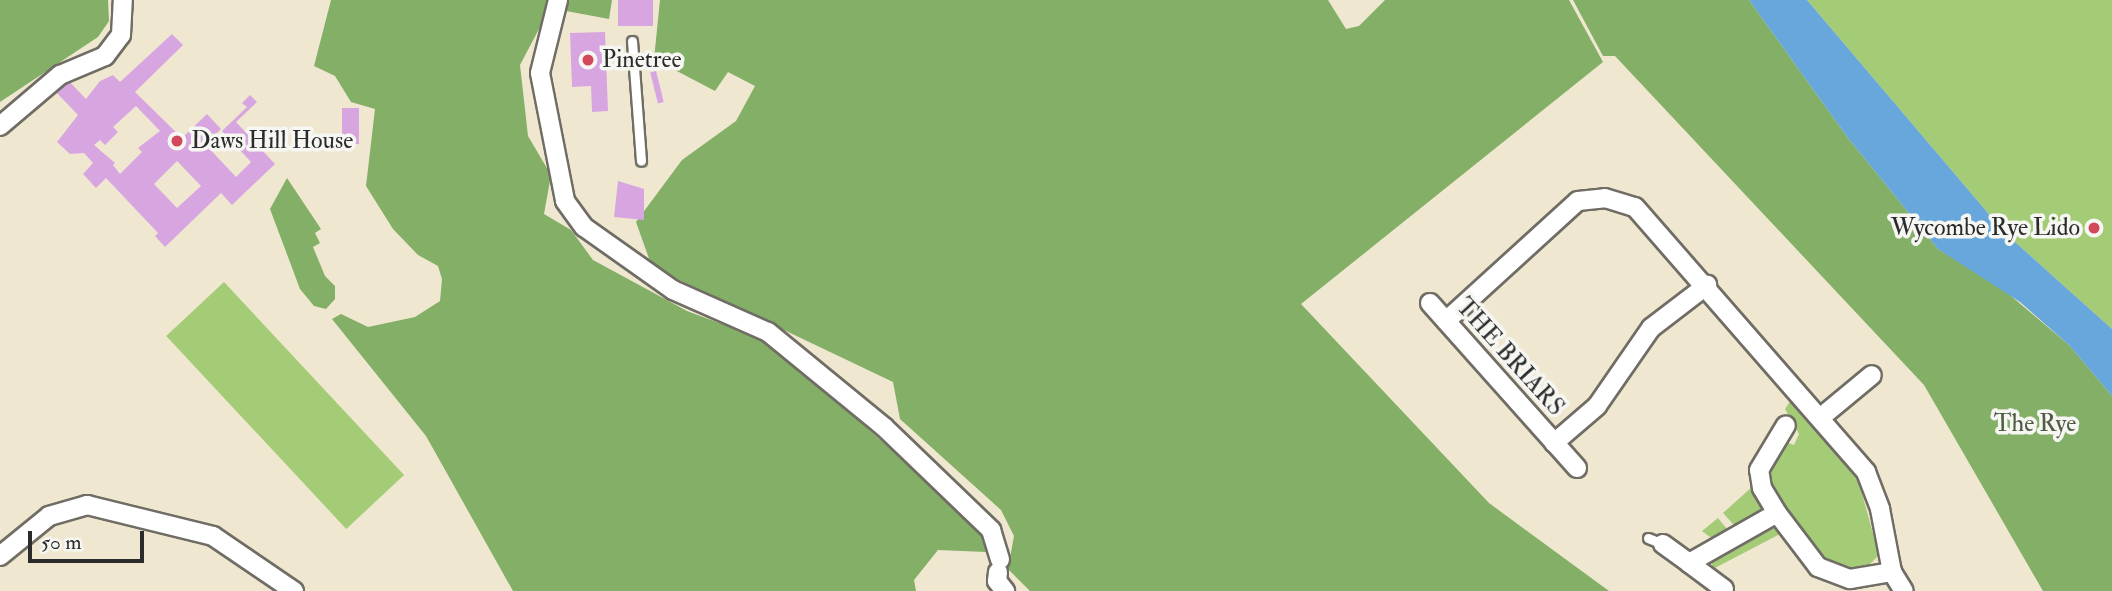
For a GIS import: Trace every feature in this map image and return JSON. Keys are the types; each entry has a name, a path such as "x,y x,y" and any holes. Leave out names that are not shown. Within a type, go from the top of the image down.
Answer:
{"street":[{"path":"0,126 60,75 105,55 121,35 125,19 123,0"},
{"path":"558,0 540,73 565,201 584,227 673,290 768,332 884,427 991,530 999,566 997,581 1004,591"},
{"path":"1446,321 1578,201 1605,198 1635,207 1707,285 1866,472 1880,509 1892,572 1904,591"},
{"name":"THE BRIARS","path":"1554,443 1597,406 1651,328 1707,285"},
{"name":"THE BRIARS","path":"1430,303 1577,468"},
{"path":"1820,418 1872,374"},
{"path":"1786,425 1759,470 1762,488 1777,513 1818,568 1850,579 1892,572"},
{"path":"0,556 49,516 87,505 213,536 294,591"},
{"path":"1689,563 1777,513"},
{"path":"1656,541 1724,589"}],"lane":[{"path":"632,41 641,161"}],"green space":[{"path":"0,0 108,0 109,21 98,37 0,102"},
{"path":"331,0 612,0 609,19 550,8 520,65 528,136 551,175 544,214 571,230 593,260 687,311 770,342 982,530 986,552 938,550 914,580 916,591 513,591 426,436 332,319 341,314 368,327 415,317 440,301 442,279 438,266 418,255 393,229 366,186 375,109 351,102 335,76 314,66"},
{"path":"660,0 1328,0 1346,29 1359,26 1385,0 1569,0 1603,62 1301,304 1489,503 1609,591 1030,591 1008,569 1014,536 1001,510 900,419 893,382 652,267 636,222 682,160 736,121 755,86 728,72 715,91 654,59"},
{"name":"The Rye","path":"1573,0 1749,0 1848,138 1938,249 2004,290 2069,345 2112,396 2112,591 2043,591 1924,385 1615,56 1603,56"},
{"path":"1807,0 2112,0 2112,329 2004,232"},
{"path":"287,178 321,229 315,233 320,243 313,247 325,276 335,286 335,299 326,309 314,306 300,289 270,209"},
{"path":"224,282 404,475 346,529 166,336"},
{"path":"1791,400 1831,443 1859,483 1879,555 1866,568 1836,568 1823,559 1767,481 1768,464 1786,442 1794,445 1799,434 1785,409"},
{"path":"1753,486 1765,511 1738,526 1733,524 1723,513"},
{"path":"1718,518 1727,529 1714,540 1702,531"},
{"path":"1772,528 1782,533 1711,570 1713,558"}],"water":[{"path":"1749,0 1807,0 2004,232 2112,329 2112,396 2069,345 2020,302 1938,249 1848,138"}],"building":[{"path":"618,0 653,0 653,26 618,26"},
{"name":"Pinetree","path":"605,32 608,111 592,112 591,86 572,87 570,33"},
{"name":"Daws Hill House","path":"172,34 183,45 135,92 182,138 207,114 221,129 205,144 236,177 251,162 222,131 247,107 242,103 250,95 257,102 236,122 275,164 232,205 221,193 165,247 155,236 158,233 106,178 96,188 83,174 93,163 84,153 70,154 57,142 78,115 53,89 66,78 86,99 100,81 113,75 120,82","holes":["136,106 160,131 138,148 142,152 120,174 113,165 115,163 94,145 100,140 105,145 118,132 113,127","177,161 201,186 177,208 154,184"]},
{"path":"656,71 664,102 658,104 650,72"},
{"path":"342,108 359,108 359,144 342,144"},
{"path":"618,181 644,189 644,220 614,217"}],"place":[{"name":"Pinetree","path":"588,60"},
{"name":"Daws Hill House","path":"177,141"},
{"name":"Wycombe Rye Lido","path":"2094,228"}]}
